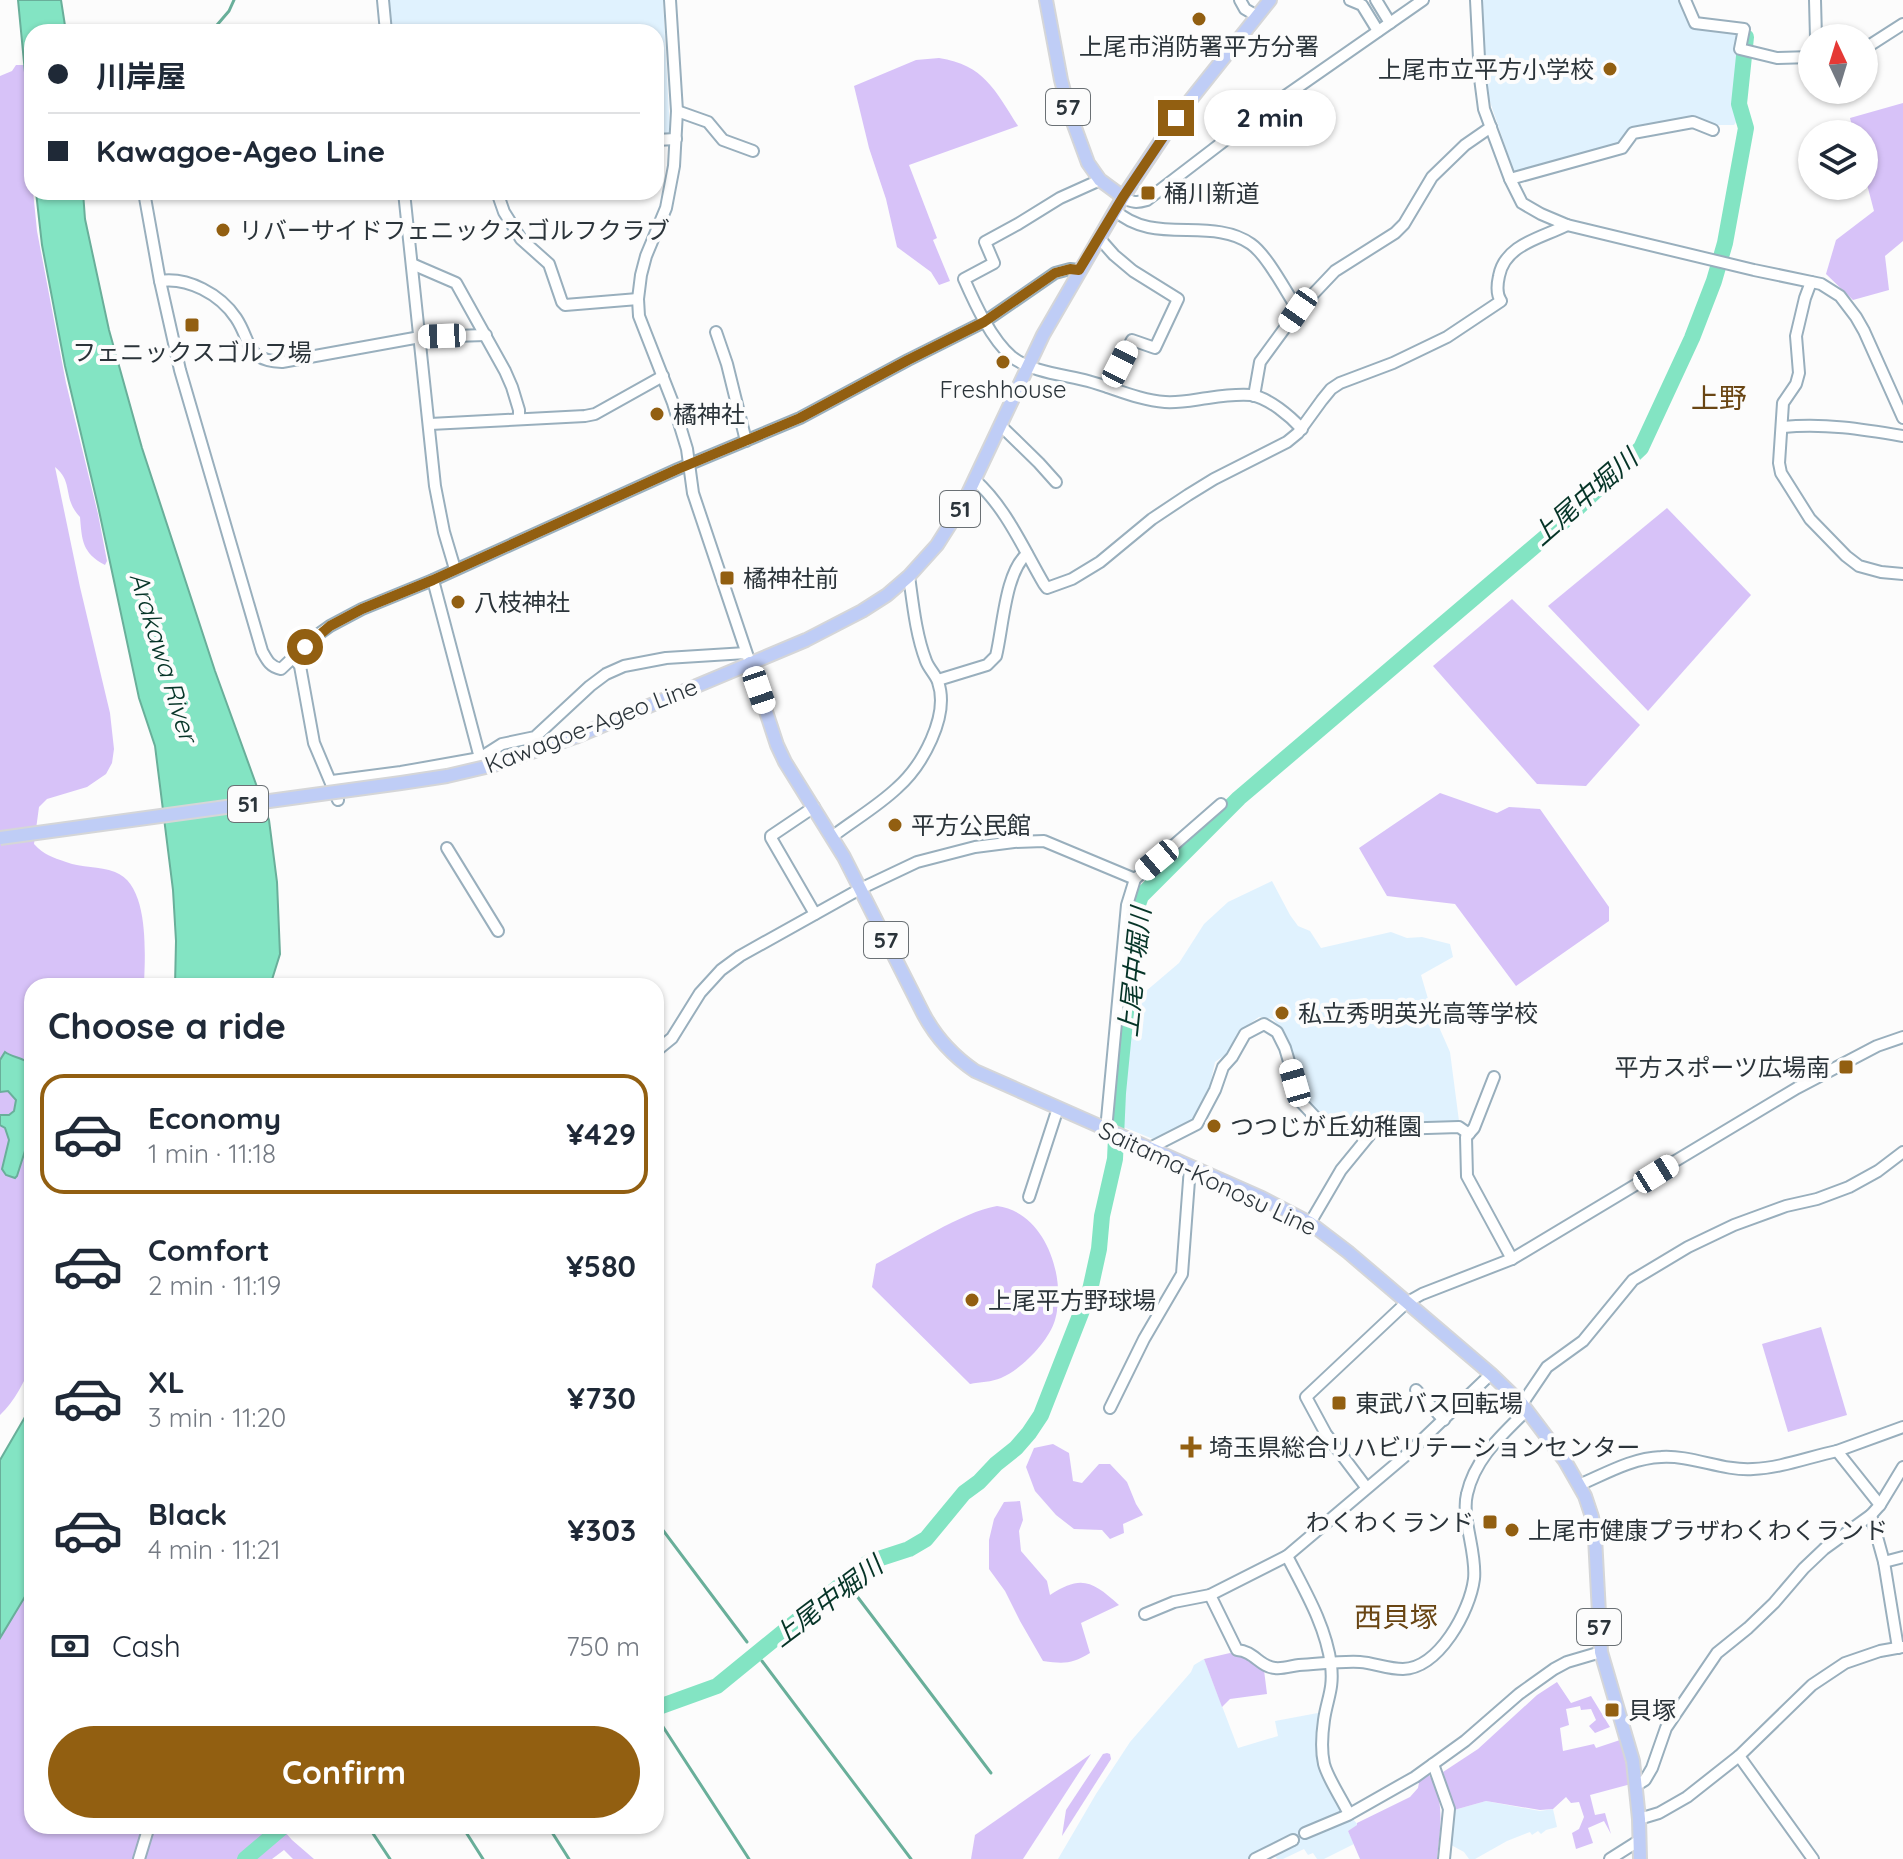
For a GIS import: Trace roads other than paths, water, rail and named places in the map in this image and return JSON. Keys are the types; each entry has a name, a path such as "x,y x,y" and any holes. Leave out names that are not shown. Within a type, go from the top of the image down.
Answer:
{"main road":[{"name":"57","path":"1046,0 1061,80 1088,163 1100,180 1123,197"},
{"name":"Kawagoe-Ageo Line","path":"0,838 401,783 494,765 575,737 748,658 835,626 887,595 909,576 949,529 1028,365 1123,197 1176,118 1270,0"},
{"name":"Saitama-Konosu Line","path":"748,658 785,762 833,836 924,1015 947,1048 975,1071 1277,1205 1310,1223 1491,1374 1524,1407 1565,1461 1589,1506 1595,1537 1601,1652 1630,1745 1637,1785 1640,1859"}],"street":[{"path":"383,0 385,24"},
{"path":"332,781 480,758 502,744 535,737 581,693 613,670 624,666 666,658 748,658 693,493 687,449 639,316 641,275 666,208 676,139 670,0"},
{"path":"1240,0 1245,9 1257,16"},
{"path":"1350,0 1362,5 1378,31"},
{"path":"1376,0 1390,23"},
{"path":"1123,197 1130,202 1147,200 1246,124 1423,0"},
{"path":"1476,0 1484,109 1522,203 1567,225 1821,284 1830,289 1840,296 1864,331 1903,418"},
{"path":"1685,0 1695,23 1744,29 1740,49 1777,58 1798,57"},
{"path":"1815,0 1816,24"},
{"path":"1878,40 1903,24"},
{"path":"677,111 708,122 723,140 753,151"},
{"path":"1510,179 1622,148 1633,133 1693,122 1713,130"},
{"path":"1254,396 1260,362 1298,310 1335,271 1395,233 1441,167 1491,127"},
{"path":"664,140 676,139"},
{"path":"1100,180 1060,198 985,242 994,263 964,279 984,322 1012,357 1063,377 1164,402 1254,396 1275,407 1302,429"},
{"path":"145,200 180,370 256,634 269,663 281,669 316,636 362,609 817,410 984,322 1055,273 1079,270"},
{"path":"405,200 435,486 455,569"},
{"path":"500,200 521,239 549,264 565,305 638,299"},
{"path":"1115,210 1126,220 1137,224 1225,234 1249,242 1263,257 1298,310"},
{"path":"975,480 989,493 1006,518 1047,588 1072,579 1100,562 1152,519 1188,495 1287,442 1302,429 1331,389 1340,383 1393,363 1447,337 1501,301 1498,295 1499,273 1511,252 1567,225"},
{"path":"1099,238 1133,271 1178,299 1155,348 1132,340 1108,387"},
{"path":"412,264 456,283 512,387 519,419"},
{"path":"160,281 185,281 211,294 233,313 249,346 265,360 282,362 420,337 486,335"},
{"path":"1811,282 1796,336 1799,373 1796,384 1783,403 1781,473 1810,519 1846,556 1859,566 1903,574"},
{"path":"716,332 746,441"},
{"path":"430,424 595,414 663,376"},
{"path":"1783,427 1818,424 1848,426 1903,436"},
{"path":"1000,425 1056,482"},
{"path":"938,680 987,665 996,656 1010,580 1020,560 1027,554"},
{"path":"833,836 898,787 930,743 940,717 938,680 924,657 909,576"},
{"path":"433,580 480,758"},
{"path":"294,658 300,666 314,743 338,800"},
{"path":"1113,1133 1127,905 1135,879 1221,804"},
{"path":"814,807 771,838 815,914"},
{"path":"664,1044 672,1038 700,993 721,970 860,889 917,862 975,847 1044,841 1135,879"},
{"path":"447,848 498,931"},
{"path":"1148,1149 1197,1124 1223,1067 1245,1034 1264,1024 1277,1032 1301,1102 1318,1120 1395,1129 1459,1127 1469,1134"},
{"path":"1366,1487 1326,1434 1306,1397 1406,1303 1512,1259 1797,1088 1877,1046 1903,1037"},
{"path":"1494,1077 1485,1105 1466,1137 1467,1176 1512,1259"},
{"path":"1029,1197 1058,1108"},
{"path":"1310,1223 1341,1170 1377,1126"},
{"path":"1210,1595 1237,1650 1252,1654 1268,1667 1362,1662 1405,1669 1429,1660 1439,1651 1459,1620 1471,1594 1474,1563 1466,1500 1471,1479 1492,1445 1524,1407 1547,1367 1583,1341 1633,1280 1688,1247 1734,1225 1849,1187 1903,1152"},
{"path":"1110,1408 1144,1339 1182,1274 1190,1167"},
{"path":"1145,1614 1174,1602 1210,1595 1287,1556 1404,1457 1491,1374"},
{"path":"1416,1390 1444,1420"},
{"path":"1579,1485 1623,1466 1662,1457 1750,1470 1779,1466 1837,1451 1903,1427"},
{"path":"1837,1451 1880,1505"},
{"path":"1637,1785 1645,1780 1652,1768 1666,1728 1717,1653 1774,1603 1824,1549 1871,1515 1903,1467"},
{"path":"1639,1819 1659,1813 1687,1797 1739,1756 1812,1685 1845,1663 1900,1647 1884,1562 1871,1515"},
{"path":"1287,1556 1314,1607 1331,1664 1331,1696 1323,1731 1324,1765 1349,1814"},
{"path":"1884,1562 1903,1557"},
{"path":"1305,1833 1349,1814 1409,1781 1465,1741 1538,1679 1567,1662 1601,1652"},
{"path":"1739,1756 1813,1859"},
{"path":"1433,1764 1449,1809 1444,1859"},
{"path":"139,1859 147,1834"},
{"path":"1255,1859 1293,1840"},
{"path":"1610,1859 1640,1840"}],"water":[{"path":"18,0 61,0 65,24 24,24 24,62"},
{"name":"Arakawa River","path":"37,200 84,200 109,330 142,448 215,671 269,820 277,882 280,954 272,978 175,978 173,890 155,746 139,698 65,366 42,245"},
{"path":"5,1052 24,1061 24,1154 15,1178 6,1175 2,1169 9,1140 5,1128 0,1125 0,1115 9,1115 14,1111 16,1100 8,1091 0,1092 0,1060"},
{"path":"24,1419 24,1598 0,1638 0,1460"}],"waterway":[{"path":"218,24 234,0"},
{"name":"上尾中堀川","path":"664,1705 717,1686 869,1562 909,1549 926,1539 964,1493 1016,1448 1041,1415 1090,1290 1099,1249 1102,1216 1115,1159 1118,1093 1136,910 1141,896 1239,798 1563,522 1641,448 1692,338 1725,243 1746,128 1739,104 1746,37"},
{"path":"664,1532 747,1642"},
{"path":"850,1587 991,1773"},
{"path":"762,1661 911,1859"},
{"path":"664,1728 749,1859"},
{"name":"上尾中堀川","path":"245,1859 275,1834"},
{"path":"373,1834 390,1859"},
{"path":"467,1834 483,1859"},
{"path":"553,1834 569,1859"}],"place":[{"name":"上尾市消防署平方分署","path":"1199,19"},
{"name":"上尾市立平方小学校","path":"1610,69"},
{"name":"桶川新道","path":"1148,193"},
{"name":"リバーサイドフェニックスゴルフクラブ","path":"223,230"},
{"name":"フェニックスゴルフ場","path":"192,325"},
{"name":"Freshhouse","path":"1003,362"},
{"name":"橘神社","path":"657,414"},
{"name":"橘神社前","path":"727,578"},
{"name":"八枝神社","path":"458,602"},
{"name":"平方公民館","path":"895,825"},
{"name":"私立秀明英光高等学校","path":"1282,1013"},
{"name":"平方スポーツ広場南","path":"1846,1067"},
{"name":"つつじが丘幼稚園","path":"1214,1126"},
{"name":"上尾平方野球場","path":"972,1300"},
{"name":"東武バス回転場","path":"1339,1403"},
{"name":"埼玉県総合リハビリテーションセンター","path":"1191,1447"},
{"name":"わくわくランド","path":"1490,1522"},
{"name":"上尾市健康プラザわくわくランド","path":"1512,1530"},
{"name":"貝塚","path":"1612,1710"}],"district":[{"name":"上野","path":"1719,397"},
{"name":"西貝塚","path":"1396,1616"}]}
